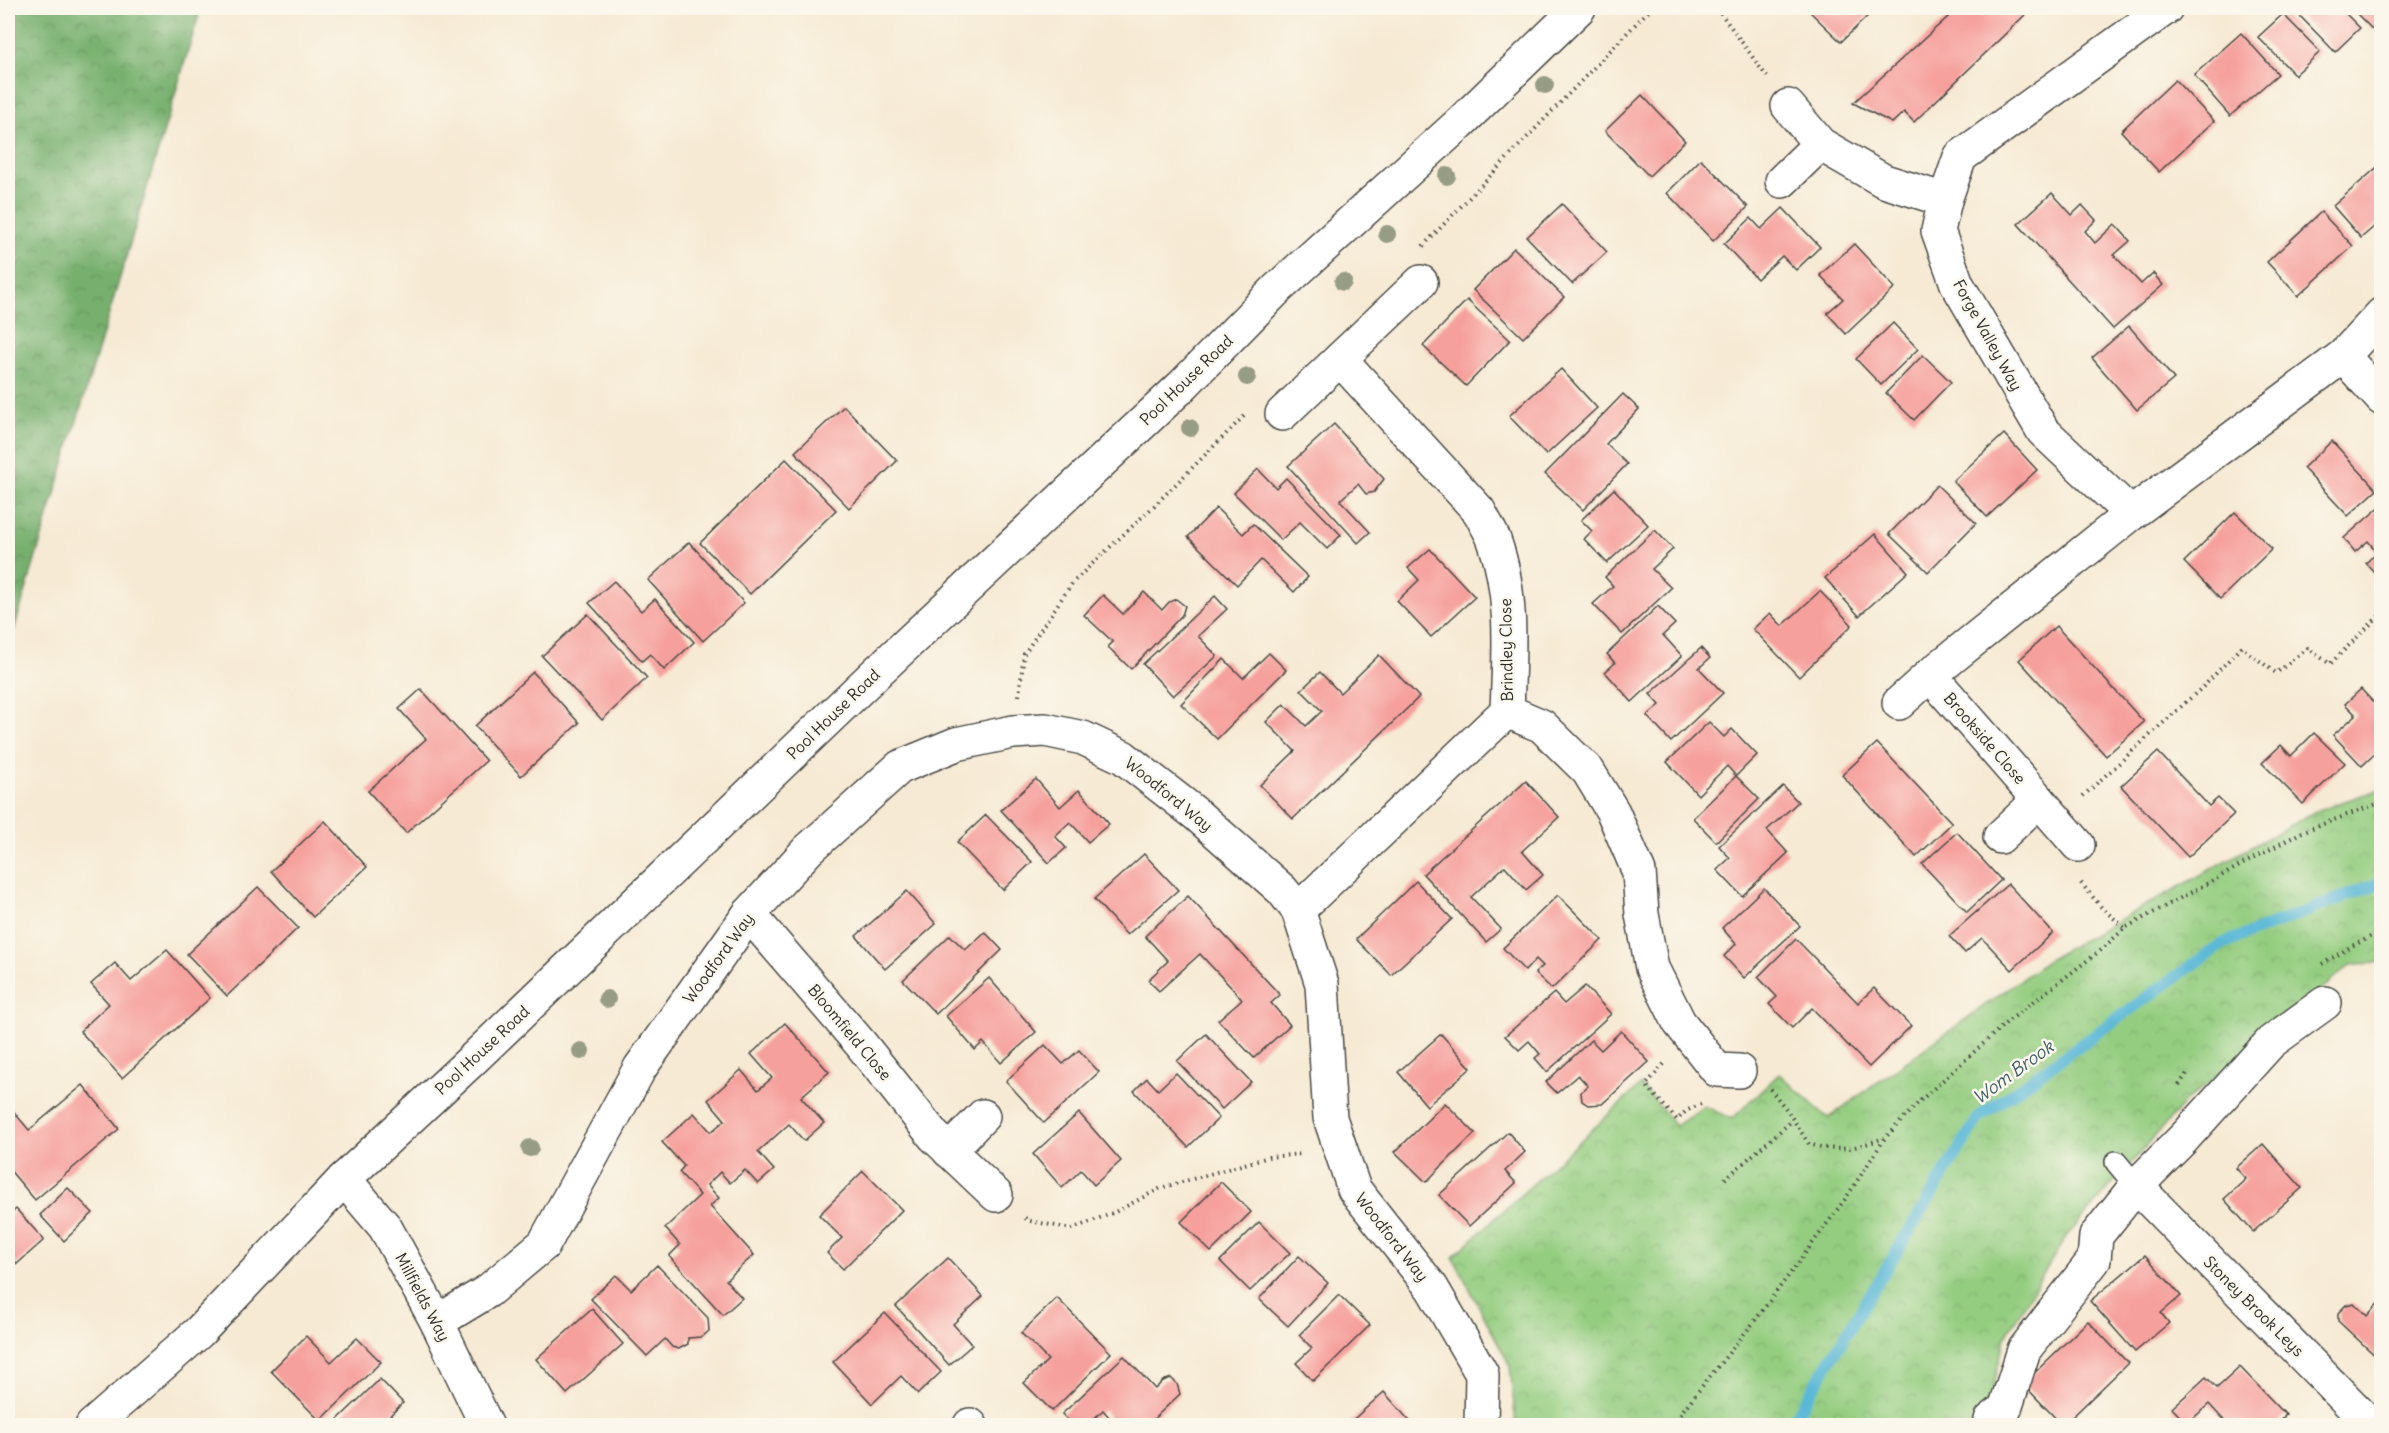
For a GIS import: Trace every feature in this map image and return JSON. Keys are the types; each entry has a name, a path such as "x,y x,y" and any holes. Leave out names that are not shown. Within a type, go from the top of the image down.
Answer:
{"street":[{"name":"Pool House Road","path":"92,1425 200,1332 344,1179 471,1062 876,673 1181,387 1277,289 1460,123 1579,8"},
{"name":"Forge Valley Way","path":"2132,514 2043,431 1957,284 1938,231 1945,200 1960,157 2166,8"},
{"path":"1788,106 1820,144 1884,181 1945,200"},
{"path":"1782,181 1820,144"},
{"path":"1282,414 1340,359 1420,266"},
{"path":"1899,703 1930,675 2132,514 2343,356 2382,314"},
{"path":"2343,356 2382,399"},
{"name":"Brindley Close","path":"1298,910 1507,711 1508,605 1494,541 1479,511 1340,359"},
{"name":"Brookside Close","path":"1930,675 2078,845"},
{"path":"1507,711 1542,726 1588,771 1613,812 1639,872 1642,914 1652,968 1679,1022 1717,1070 1739,1071"},
{"name":"Woodford Way","path":"437,1322 488,1291 544,1244 640,1068 749,914 808,850 900,767 956,744 1014,732 1045,730 1083,738 1124,757 1196,814 1282,890 1298,910 1322,984 1330,1118 1354,1189 1432,1288 1482,1374 1481,1425"},
{"path":"2000,837 2048,810"},
{"name":"Bloomfield Close","path":"749,914 860,1043 934,1136 996,1195"},
{"path":"1991,1420 2005,1409 2024,1350 2094,1260 2096,1236 2126,1174 2184,1138 2271,1042 2325,1002"},
{"path":"949,1151 984,1116"},
{"name":"Stoney Brook Leys","path":"2126,1174 2372,1425"},
{"name":"Millfields Way","path":"344,1179 385,1227 437,1322 487,1425"}],"path":[{"path":"1420,266 1651,8"},
{"path":"1717,8 1788,106"},
{"path":"1014,732 1024,654 1073,582 1155,505 1247,412"},
{"path":"2048,810 2206,684 2241,647 2276,673 2308,648 2330,664 2382,613"},
{"path":"1676,1425 1683,1410 1758,1318 1846,1198 1885,1138 1922,1100 2006,1023 2101,950 2125,928 2304,831 2382,802"},
{"path":"2078,845 2071,871 2102,908 2125,928"},
{"path":"1739,1071 1763,1081 1809,1144 1827,1150 1855,1148 1885,1138"},
{"path":"1725,1179 1793,1120"},
{"path":"996,1195 1030,1221 1072,1229 1115,1212 1161,1188 1269,1157 1342,1152"}],"green space":[{"path":"8,8 201,8 8,650"},
{"path":"2381,789 2381,963 2352,964 2186,1101 2065,1238 2004,1339 1986,1421 2011,1425 1516,1425 1510,1366 1453,1257 1641,1085 1676,1126 1704,1106 1732,1119 1779,1074 1828,1118 2051,958 2318,810"}],"building":[{"path":"1876,8 1841,42 1807,9"},
{"path":"1958,8 2027,8 2030,10 1914,122 1904,112 1892,123 1853,103"},
{"path":"2305,8 2340,8 2360,28 2335,52 2298,14"},
{"path":"2351,8 2382,8 2382,22 2373,30"},
{"path":"2283,14 2320,52 2295,75 2258,37"},
{"path":"2241,33 2278,74 2230,116 2194,75"},
{"path":"2175,80 2214,121 2159,172 2121,131"},
{"path":"1642,95 1685,141 1649,176 1605,131"},
{"path":"1701,159 1748,207 1713,241 1667,193"},
{"path":"2382,163 2382,220 2361,238 2333,206"},
{"path":"2052,193 2072,215 2082,205 2096,220 2085,231 2095,243 2115,224 2130,241 2114,255 2141,284 2153,273 2163,285 2113,329 2018,224"},
{"path":"1562,204 1607,252 1572,284 1527,237"},
{"path":"1783,208 1820,247 1796,270 1782,256 1757,279 1724,244 1751,218 1761,229"},
{"path":"2321,212 2353,246 2298,296 2267,262"},
{"path":"1854,244 1895,288 1846,334 1827,313 1843,299 1820,275"},
{"path":"1514,248 1564,297 1523,338 1473,290"},
{"path":"1467,300 1510,340 1466,386 1423,346"},
{"path":"1893,323 1918,349 1881,385 1856,359"},
{"path":"2129,326 2174,379 2137,410 2092,358"},
{"path":"1923,355 1951,382 1914,420 1886,393"},
{"path":"1561,369 1597,408 1546,455 1509,416"},
{"path":"1623,394 1639,409 1606,444 1627,464 1583,510 1545,474"},
{"path":"844,406 897,461 849,508 795,452"},
{"path":"1334,424 1384,479 1374,492 1366,494 1358,484 1340,500 1370,532 1358,543 1288,466"},
{"path":"2004,434 2037,470 1987,517 1953,481"},
{"path":"2332,441 2377,490 2348,516 2303,468"},
{"path":"786,459 836,510 750,594 700,543"},
{"path":"1258,469 1276,488 1286,478 1341,535 1327,549 1300,522 1281,540 1234,493"},
{"path":"1937,485 1976,523 1928,572 1889,534"},
{"path":"1614,489 1648,525 1607,563 1584,539 1592,531 1581,520"},
{"path":"2382,505 2382,581 2366,563 2377,552 2368,541 2355,552 2344,538"},
{"path":"1216,508 1243,534 1253,524 1308,577 1294,592 1261,560 1237,585 1188,537"},
{"path":"2235,512 2272,549 2220,599 2184,562"},
{"path":"1655,530 1673,549 1652,569 1671,588 1622,634 1593,604 1613,586 1605,577"},
{"path":"1875,534 1908,572 1859,616 1825,578"},
{"path":"689,542 744,603 703,641 648,580"},
{"path":"1430,549 1475,597 1431,637 1397,601 1419,580 1408,568"},
{"path":"614,581 641,611 655,599 694,642 664,670 650,654 642,661 589,603"},
{"path":"1820,591 1852,625 1799,677 1753,629 1770,613 1782,626"},
{"path":"1144,592 1162,610 1169,602 1176,599 1185,606 1182,615 1131,669 1108,647 1113,642 1084,615 1103,595 1123,614"},
{"path":"1215,596 1227,609 1198,636 1217,656 1173,696 1143,664"},
{"path":"1658,606 1675,624 1663,635 1682,656 1632,702 1605,672 1615,663 1607,654"},
{"path":"588,614 647,678 602,720 542,656"},
{"path":"2056,626 2144,722 2106,756 2019,660"},
{"path":"1701,648 1710,658 1699,668 1723,693 1671,742 1647,716 1660,705 1650,694"},
{"path":"1269,653 1286,670 1217,739 1181,704 1224,659 1243,678"},
{"path":"1379,655 1419,697 1293,819 1260,785 1295,751 1266,722 1284,704 1306,726 1322,711 1301,690 1320,672 1340,693"},
{"path":"533,672 579,723 521,776 475,726"},
{"path":"421,689 486,761 406,833 368,791 426,739 399,709"},
{"path":"2361,689 2373,702 2379,697 2382,700 2382,747 2362,766 2333,735 2356,715 2345,704"},
{"path":"1709,722 1724,737 1732,729 1757,755 1736,776 1727,766 1698,795 1667,762"},
{"path":"2314,733 2345,763 2303,804 2262,763 2281,745 2291,756"},
{"path":"1877,743 1952,823 1916,857 1842,775"},
{"path":"2158,752 2209,806 2218,798 2234,814 2188,857 2121,786"},
{"path":"1736,776 1759,799 1716,842 1693,818"},
{"path":"1036,779 1060,807 1079,790 1109,824 1088,842 1070,822 1055,836 1066,848 1049,863 1001,810"},
{"path":"1526,781 1559,817 1522,851 1543,875 1526,890 1505,866 1471,897 1501,929 1486,942 1423,874"},
{"path":"1783,786 1798,802 1767,830 1788,853 1742,896 1717,870 1730,858 1719,846"},
{"path":"986,815 1032,862 1003,890 957,842"},
{"path":"325,821 367,867 313,917 271,871"},
{"path":"1957,832 2001,880 1967,912 1922,864"},
{"path":"1144,854 1178,890 1127,935 1094,899"},
{"path":"1416,881 1452,919 1391,975 1356,939"},
{"path":"2008,884 2053,933 2012,970 1982,938 1965,953 1949,936"},
{"path":"258,887 298,928 227,996 187,954"},
{"path":"1764,888 1800,926 1744,978 1724,956 1736,944 1722,928"},
{"path":"907,891 936,924 885,969 856,936"},
{"path":"1558,895 1602,940 1552,989 1535,973 1543,966 1536,959 1525,971 1503,948"},
{"path":"1188,896 1280,995 1271,1003 1290,1025 1254,1058 1218,1020 1242,999 1200,954 1159,991 1148,980 1168,961 1145,936"},
{"path":"985,932 1002,950 936,1014 903,980 950,935 965,950"},
{"path":"1796,939 1858,1003 1874,988 1911,1026 1869,1067 1812,1008 1792,1028 1769,1004 1777,997 1758,977"},
{"path":"167,950 210,998 122,1078 80,1031 109,1004 91,984 115,963 131,981"},
{"path":"989,978 1036,1032 1001,1063 983,1042 975,1050 946,1016"},
{"path":"1585,986 1611,1014 1547,1072 1535,1058 1540,1054 1529,1041 1519,1050 1505,1036 1554,993 1564,1004"},
{"path":"785,1023 829,1072 801,1097 824,1123 804,1141 789,1124 758,1152 774,1170 758,1184 745,1170 730,1183 720,1172 707,1185 719,1198 710,1206 754,1255 726,1280 742,1298 723,1315 669,1256 680,1245 665,1228 700,1195 679,1172 684,1166 662,1142 694,1113 711,1132 725,1120 708,1100 741,1070 758,1090 772,1078 751,1054"},
{"path":"1621,1031 1649,1062 1602,1104 1588,1105 1582,1101 1581,1092 1588,1086 1578,1075 1557,1093 1546,1082 1591,1040 1601,1050"},
{"path":"1206,1034 1251,1082 1222,1109 1177,1061"},
{"path":"1441,1034 1471,1068 1427,1106 1398,1072"},
{"path":"1045,1045 1063,1064 1079,1050 1099,1072 1044,1123 1006,1081"},
{"path":"1176,1073 1219,1118 1188,1147 1134,1091 1147,1078 1158,1090"},
{"path":"83,1085 119,1129 35,1200 8,1168 8,1105 29,1130"},
{"path":"1445,1103 1475,1133 1426,1182 1395,1152"},
{"path":"1079,1113 1121,1161 1094,1185 1081,1170 1062,1188 1033,1154"},
{"path":"1508,1132 1525,1152 1505,1171 1516,1183 1469,1226 1439,1195"},
{"path":"2263,1144 2302,1188 2253,1232 2224,1199 2246,1179 2236,1168"},
{"path":"863,1171 902,1210 843,1269 827,1253 842,1238 819,1215"},
{"path":"1221,1182 1251,1212 1211,1252 1181,1222"},
{"path":"68,1188 93,1213 64,1241 40,1215"},
{"path":"16,1209 44,1240 17,1264 8,1252 8,1216"},
{"path":"1259,1222 1290,1253 1250,1291 1220,1261"},
{"path":"2145,1255 2181,1296 2161,1313 2169,1323 2135,1352 2090,1301"},
{"path":"1299,1256 1328,1283 1288,1326 1259,1299"},
{"path":"948,1258 983,1296 953,1324 972,1345 949,1365 896,1306"},
{"path":"657,1265 708,1318 709,1331 702,1337 688,1338 688,1344 679,1349 672,1347 665,1339 647,1356 591,1299 616,1275 631,1290"},
{"path":"1339,1295 1370,1325 1313,1381 1296,1363 1312,1348 1299,1335"},
{"path":"1057,1298 1111,1353 1052,1411 1024,1383 1048,1360 1021,1333"},
{"path":"2382,1299 2382,1362 2338,1321 2338,1313 2346,1305 2354,1303 2367,1316"},
{"path":"592,1309 623,1344 567,1394 536,1359"},
{"path":"885,1313 941,1372 918,1394 901,1376 872,1404 833,1362"},
{"path":"2088,1321 2128,1363 2063,1426 2023,1384"},
{"path":"306,1336 331,1362 357,1338 381,1362 320,1421 271,1371"},
{"path":"1124,1356 1155,1389 1163,1381 1171,1378 1177,1384 1180,1394 1146,1426 1117,1426 1103,1410 1086,1426 1074,1426 1062,1414"},
{"path":"2240,1367 2286,1415 2274,1426 2229,1426 2209,1404 2187,1424 2172,1408 2206,1377 2217,1388"},
{"path":"380,1379 403,1403 381,1424 382,1426 331,1426"},
{"path":"1384,1392 1414,1426 1346,1426"}],"waterway":[{"name":"Wom Brook","path":"1790,1426 1979,1117 2222,944 2382,882"}]}
